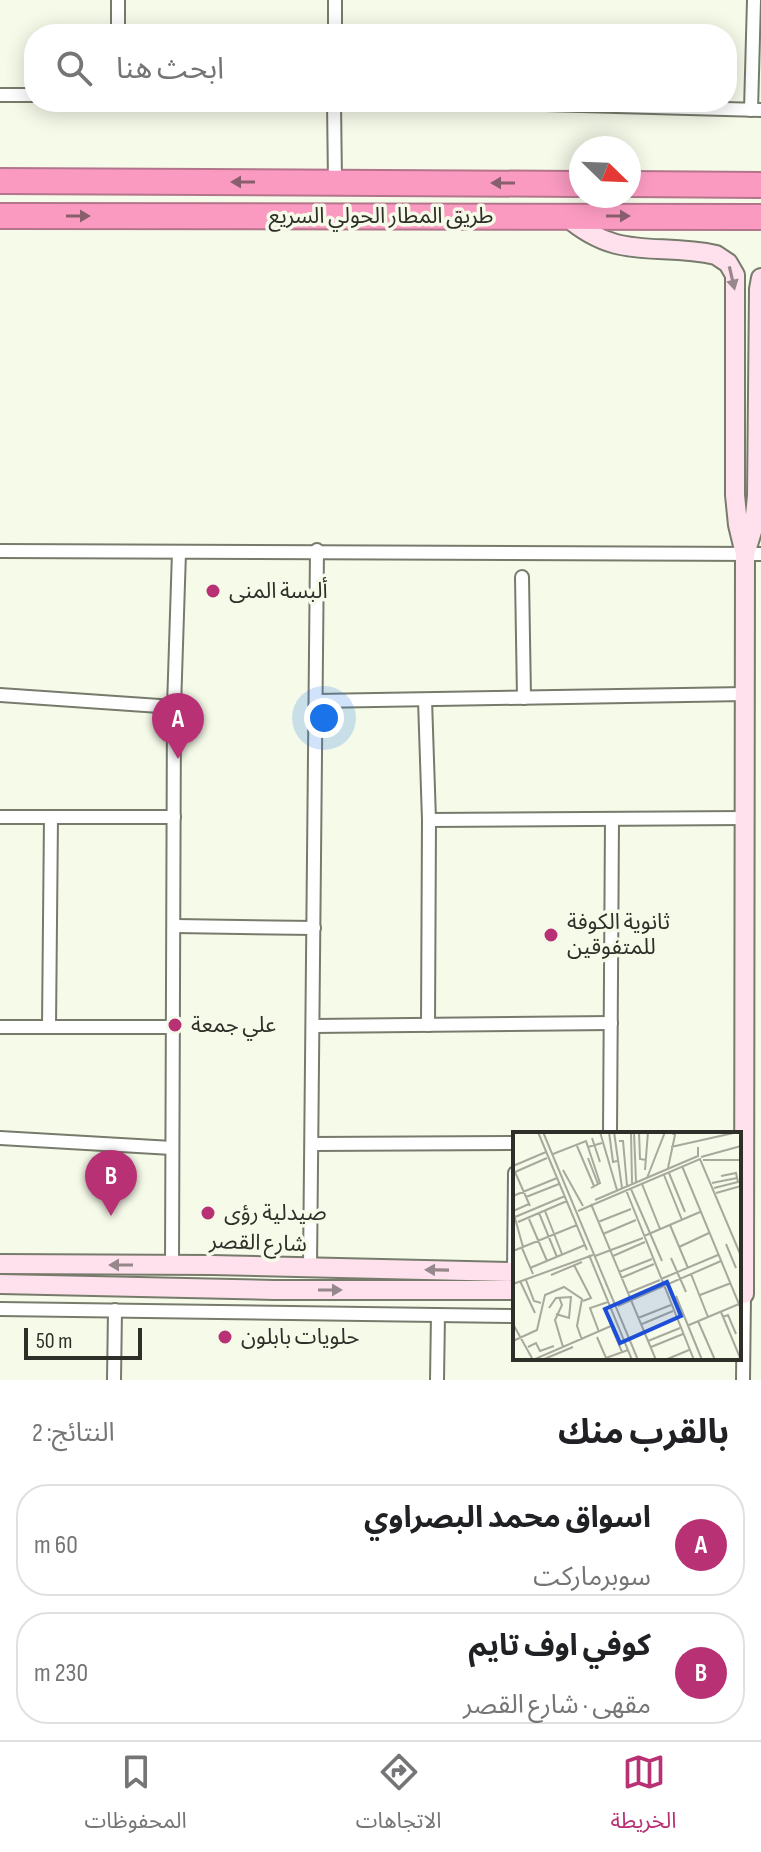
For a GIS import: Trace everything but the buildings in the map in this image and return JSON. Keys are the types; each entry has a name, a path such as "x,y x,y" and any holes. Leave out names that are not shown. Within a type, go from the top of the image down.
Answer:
{"highway":[{"name":"طريق المطار الحولي السريع","path":"0,181 569,184"},
{"path":"641,184 761,185"},
{"name":"طريق المطار الحولي السريع","path":"0,216 761,217"}],"street":[{"path":"118,0 118,24"},
{"path":"335,0 335,24"},
{"path":"754,0 756,110"},
{"path":"0,95 24,95"},
{"path":"334,112 335,182"},
{"path":"566,216 588,233 614,245 710,253 723,258 732,269 735,283 735,495 738,525 753,554"},
{"path":"743,1380 741,1321 748,1294 748,1271 741,1148 753,899 745,818 746,694 757,496 761,278"},
{"path":"310,1268 317,550"},
{"path":"0,551 753,554"},
{"path":"172,1265 174,707 179,552"},
{"path":"522,577 524,698"},
{"path":"316,701 746,694"},
{"path":"0,695 174,707"},
{"path":"425,700 429,820 428,1025"},
{"path":"0,817 174,817"},
{"path":"49,1027 51,817"},
{"path":"429,820 745,818"},
{"path":"610,1132 612,819"},
{"path":"175,926 314,928"},
{"path":"313,1026 611,1023"},
{"path":"0,1027 172,1027"},
{"path":"0,1138 172,1148"},
{"path":"312,1144 513,1143"},
{"name":"شارع القصر","path":"0,1264 513,1272"},
{"path":"210,1288 218,1276 212,1265"},
{"path":"274,1267 267,1278 274,1290"},
{"name":"شارع القصر","path":"0,1284 274,1290 513,1290"},
{"path":"0,1297 43,1284"},
{"path":"0,1309 513,1316"},
{"path":"114,1380 115,1310"},
{"path":"437,1380 438,1315"}],"place":[{"name":"ألبسة المنى","path":"213,591"},
{"name":"اسواق محمد البصراوي","path":"178,759"},
{"name":"ثانوية الكوفة للمتفوقين","path":"551,935"},
{"name":"علي جمعة","path":"175,1025"},
{"name":"صيدلية رؤى","path":"208,1213"},
{"name":"كوفي اوف تايم","path":"111,1216"},
{"name":"حلويات بابلون","path":"225,1337"}]}
